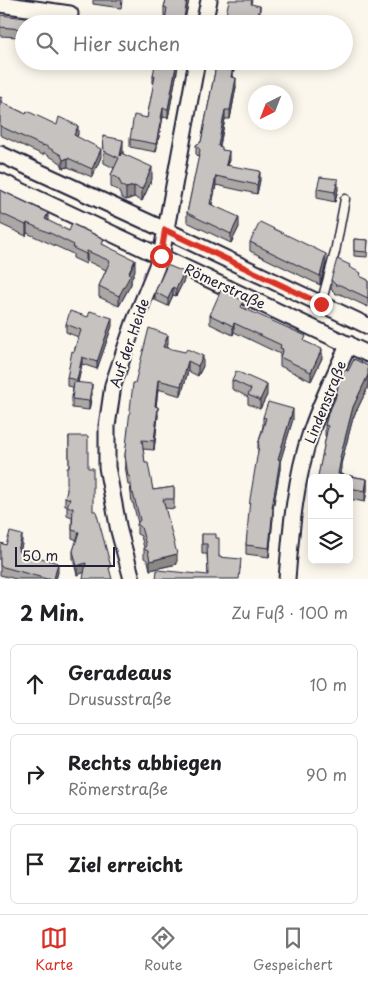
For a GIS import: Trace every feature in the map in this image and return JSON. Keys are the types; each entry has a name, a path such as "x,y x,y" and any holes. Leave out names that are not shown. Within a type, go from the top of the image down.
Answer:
{"street":[{"path":"206,15 208,0"},
{"path":"0,4 70,14"},
{"name":"Auf der Heide","path":"132,579 119,531 107,467 107,426 113,385 134,323 161,256 195,70"},
{"name":"Römerstraße","path":"0,154 368,326"},
{"name":"Römerstraße","path":"0,181 368,354"},
{"name":"Lindenstraße","path":"287,579 298,481 310,434 349,344"}],"lane":[{"path":"321,304 345,199"}],"building":[{"path":"166,0 187,0 184,15 166,15 167,8 164,7"},
{"path":"229,0 252,0 251,4 260,6 258,15 226,15"},
{"path":"0,15 15,17 15,28 0,27"},
{"path":"154,70 175,70 168,109 163,108 156,144 130,139 134,115 147,118 155,76 153,76"},
{"path":"215,70 232,70 231,77 236,78 230,110 225,110 218,146 222,147 222,150 229,151 226,165 260,171 257,185 216,176 210,204 239,217 231,234 187,213 200,150 196,145 201,142"},
{"path":"0,97 3,98 1,102 26,114 27,111 57,125 59,117 78,126 74,135 101,149 92,169 68,158 63,160 61,155 44,145 0,126"},
{"path":"103,136 123,140 120,156 121,153 152,167 142,189 134,186 126,188 122,186 118,178 111,175 119,158 104,151"},
{"path":"320,177 338,179 335,192 317,189"},
{"path":"0,190 48,213 45,219 69,231 72,224 104,239 102,244 135,260 129,273 131,274 119,296 99,286 110,261 87,251 86,254 73,248 74,245 52,234 0,213"},
{"path":"260,222 326,254 320,276 250,242"},
{"path":"354,239 368,240 367,252 354,251"},
{"path":"337,259 350,265 349,267 361,273 360,276 368,280 368,298 340,285 336,285 331,280"},
{"path":"167,265 184,272 176,289 173,287 168,299 155,292"},
{"path":"221,290 244,301 241,307 306,336 304,341 322,349 311,372 280,357 283,349 280,348 281,345 234,323 233,326 210,315"},
{"path":"70,311 88,317 90,311 112,318 97,362 82,357 77,380 67,378 72,351 74,352 81,330 66,324"},
{"path":"149,328 168,335 163,347 185,352 187,349 203,356 198,366 188,361 181,386 158,380 155,406 158,407 154,441 142,440 145,463 148,463 153,490 174,487 174,499 163,499 177,554 150,561 148,551 144,549 146,545 141,527 137,524 140,520 132,494 125,455 133,383 135,383"},
{"path":"354,359 368,366 368,375 353,407 340,458 338,474 318,474 328,426 325,425 329,410 335,399 339,382 345,370 348,371"},
{"path":"236,371 267,385 260,400 248,395 251,389 232,380"},
{"path":"74,382 92,384 89,401 72,399"},
{"path":"268,402 293,409 278,459 280,460 272,508 269,548 246,545 250,499 258,445 266,418 263,417"},
{"path":"69,436 88,436 88,468 93,468 93,511 96,511 111,567 109,568 112,579 83,579 86,563 77,566 73,551 79,532 72,530 73,508 67,506 70,499 65,497 67,491 67,468 69,468"},
{"path":"353,477 367,479 365,491 353,489"},
{"path":"10,532 22,535 18,551 58,563 54,579 47,579 0,566 0,543 6,545"},
{"path":"202,534 216,534 216,538 219,538 219,557 241,559 239,579 156,579 157,570 208,575 207,544 202,544"}],"route":[{"path":"161,256 165,230 321,304"}]}
